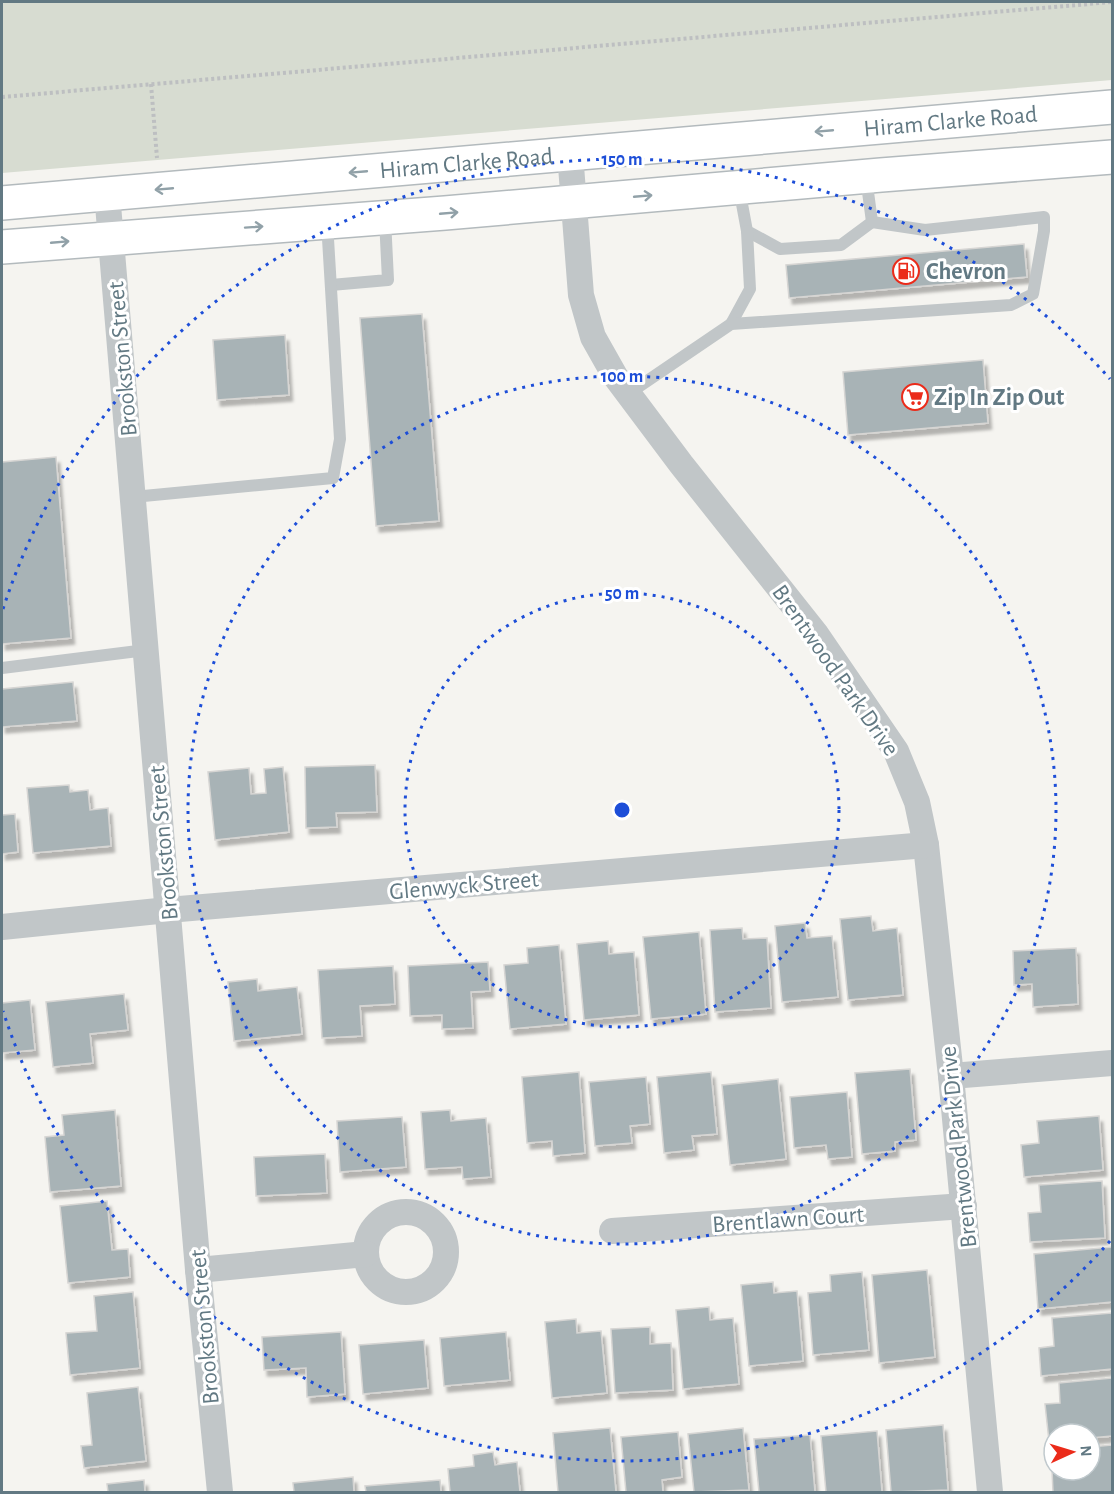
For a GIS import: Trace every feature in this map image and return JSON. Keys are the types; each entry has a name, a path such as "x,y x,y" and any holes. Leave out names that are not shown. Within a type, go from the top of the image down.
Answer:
{"main road":[{"name":"Hiram Clarke Road","path":"2,202 1113,106"},
{"path":"1056,111 1057,161"},
{"name":"Hiram Clarke Road","path":"2,247 385,218 1113,157"}],"street":[{"name":"Brentwood Park Drive","path":"570,153 581,295 593,338 628,394 816,634 896,751 917,802 926,845 951,1076 990,1492"},
{"name":"Brookston Street","path":"107,193 198,1270 220,1492"},
{"name":"Glenwyck Street","path":"2,927 168,910 926,845"},
{"path":"951,1076 1113,1063"},
{"name":"Brentlawn Court","path":"612,1231 964,1206"},
{"path":"198,1270 366,1254"}],"lane":[{"path":"866,176 872,222"},
{"path":"628,394 731,324 750,289 747,231 739,188"},
{"path":"731,324 1011,304 1033,294 1044,231 1044,217 925,230 872,222 841,245 780,249 747,231"},
{"path":"331,285 388,280 385,218"},
{"path":"133,497 333,478 340,439 327,222"},
{"path":"2,668 82,660 146,650"}],"path":[{"path":"2,97 1113,2"},
{"path":"151,84 158,168"}],"shaded area":[{"path":"2,2 1112,2 1112,80 2,173"}],"building":[{"name":"Chevron","path":"1024,244 1027,277 789,298 786,265"},
{"path":"422,314 439,521 376,526 360,318"},
{"path":"285,335 289,395 217,400 213,340"},
{"name":"Zip In Zip Out","path":"983,360 988,423 848,435 843,372"},
{"path":"56,457 71,638 2,644 2,462"},
{"path":"73,682 77,721 2,727 2,689"},
{"path":"375,765 377,812 336,813 337,827 306,828 305,767"},
{"path":"283,767 289,832 215,840 208,772 249,768 251,794 266,793 264,769"},
{"path":"69,785 70,792 88,790 90,810 108,808 111,846 33,853 27,788"},
{"path":"15,814 18,852 2,854 2,815"},
{"path":"871,916 873,931 897,928 903,995 848,1000 840,919"},
{"path":"805,923 807,938 832,936 838,997 782,1002 775,926"},
{"path":"742,928 743,939 767,938 771,1008 715,1012 710,930"},
{"path":"699,932 706,1014 651,1019 643,937"},
{"path":"608,941 609,954 634,952 639,1015 584,1020 577,944"},
{"path":"559,945 566,1024 510,1029 504,965 528,963 527,948"},
{"path":"1076,948 1078,1004 1033,1007 1032,984 1014,985 1013,951"},
{"path":"488,962 490,991 471,992 473,1028 442,1029 442,1015 410,1016 408,966"},
{"path":"393,966 395,1004 360,1006 362,1036 322,1038 318,970"},
{"path":"257,979 258,991 297,987 302,1034 234,1041 228,982"},
{"path":"124,994 128,1030 90,1034 93,1063 53,1067 46,1002"},
{"path":"30,1000 35,1050 2,1053 2,1003"},
{"path":"910,1069 916,1140 895,1142 895,1151 862,1154 855,1073"},
{"path":"579,1072 585,1153 553,1156 552,1141 527,1143 522,1077"},
{"path":"711,1072 717,1134 692,1136 694,1150 664,1153 657,1077"},
{"path":"646,1077 650,1124 630,1126 632,1143 595,1146 589,1082"},
{"path":"778,1079 786,1159 730,1165 722,1085"},
{"path":"847,1092 852,1157 828,1159 826,1145 794,1148 790,1097"},
{"path":"115,1110 121,1186 50,1192 45,1137 64,1135 62,1115"},
{"path":"450,1110 451,1121 486,1118 491,1177 463,1179 462,1167 425,1169 421,1112"},
{"path":"1099,1116 1103,1170 1024,1177 1021,1145 1039,1143 1037,1121"},
{"path":"402,1117 406,1167 340,1172 337,1121"},
{"path":"325,1154 327,1193 256,1196 254,1157"},
{"path":"1102,1181 1105,1238 1030,1242 1028,1213 1041,1212 1039,1185"},
{"path":"107,1201 112,1250 128,1249 130,1277 68,1283 60,1206"},
{"path":"1112,1247 1112,1302 1038,1309 1034,1254"},
{"path":"927,1270 935,1357 879,1363 872,1275"},
{"path":"862,1272 869,1350 813,1355 808,1293 831,1291 830,1275"},
{"path":"773,1282 774,1293 797,1291 803,1361 749,1366 741,1285"},
{"path":"133,1292 140,1368 70,1375 66,1333 97,1331 94,1296"},
{"path":"709,1307 710,1320 733,1318 739,1384 683,1389 676,1310"},
{"path":"1112,1313 1112,1369 1041,1376 1039,1348 1054,1346 1052,1318"},
{"path":"576,1319 577,1333 601,1331 607,1393 552,1398 545,1322"},
{"path":"650,1327 650,1344 671,1343 673,1390 615,1393 611,1329"},
{"path":"341,1332 345,1394 307,1397 306,1368 264,1370 262,1337"},
{"path":"506,1332 510,1380 444,1386 440,1338"},
{"path":"424,1340 428,1388 363,1394 359,1345"},
{"path":"1112,1378 1112,1436 1102,1437 1102,1422 1047,1422 1045,1404 1060,1403 1059,1383"},
{"path":"138,1387 146,1461 84,1468 81,1446 92,1445 87,1393"},
{"path":"943,1425 948,1490 891,1492 886,1430"},
{"path":"610,1428 616,1492 558,1492 553,1433"},
{"path":"743,1428 749,1490 694,1492 688,1434"},
{"path":"877,1431 882,1492 826,1492 821,1436"},
{"path":"678,1432 682,1477 662,1480 663,1492 626,1492 621,1437"},
{"path":"810,1435 815,1492 759,1492 754,1439"},
{"path":"1112,1445 1112,1492 1053,1492 1053,1482 1102,1482 1102,1446"},
{"path":"493,1452 495,1465 517,1462 520,1492 450,1492 448,1469 474,1466 473,1455"},
{"path":"353,1477 354,1492 294,1492 293,1483"},
{"path":"144,1480 145,1492 108,1492 107,1484"},
{"path":"440,1480 441,1492 366,1492 365,1486"}],"place":[{"name":"Chevron","path":"906,271"},
{"name":"Zip In Zip Out","path":"915,397"}]}
